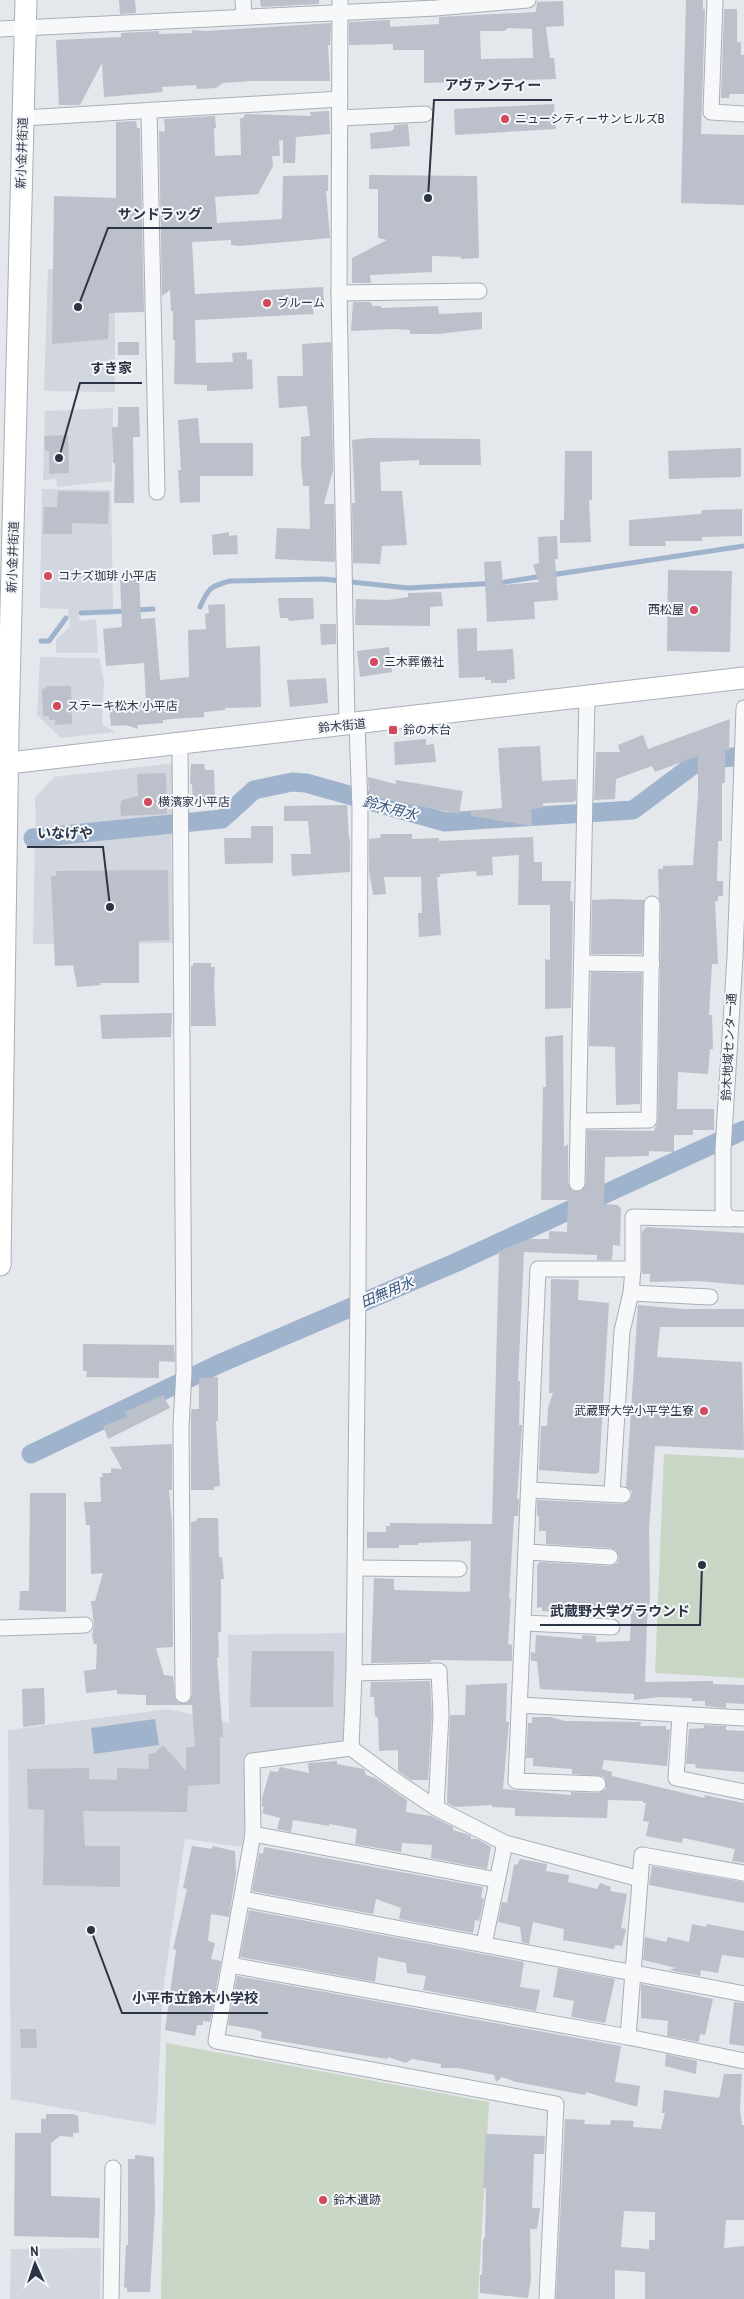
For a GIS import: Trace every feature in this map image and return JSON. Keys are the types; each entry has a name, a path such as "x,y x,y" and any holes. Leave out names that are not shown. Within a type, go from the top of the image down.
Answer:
{"main road":[{"name":"新小金井街道","path":"0,1265 3,764 26,0"},
{"name":"鈴木街道","path":"3,764 744,678"}],"street":[{"path":"243,0 244,17"},
{"path":"0,29 244,17 340,6 528,0"},
{"path":"715,0 711,112 744,114"},
{"path":"340,6 339,293 344,592 352,725 360,808 358,1311 354,1673 351,1748"},
{"path":"23,118 340,99"},
{"path":"149,111 157,492"},
{"path":"340,118 425,114"},
{"path":"339,293 479,291"},
{"path":"577,1183 583,811 587,697"},
{"name":"鈴木地域センター通","path":"737,1219 724,1214 723,1209 725,1130 737,1030 744,708"},
{"path":"180,743 179,831 184,1377 181,1426 183,1694"},
{"path":"578,1121 649,1120 652,904"},
{"path":"582,963 652,964"},
{"path":"530,1490 617,1494 622,1331 631,1293 633,1217 737,1219"},
{"path":"598,1784 516,1781 538,1269 633,1269"},
{"path":"631,1293 710,1297"},
{"path":"527,1552 610,1557"},
{"path":"355,1568 459,1568"},
{"path":"524,1623 612,1627"},
{"path":"0,1628 85,1625"},
{"path":"354,1673 439,1671 441,1714 436,1808"},
{"path":"520,1706 744,1718"},
{"path":"680,1715 676,1778 744,1792"},
{"path":"547,2299 556,2104 216,2041 243,1899 253,1834 252,1761 351,1748 393,1780 436,1808 505,1843 640,1879"},
{"path":"253,1834 497,1880"},
{"path":"484,1944 505,1843"},
{"path":"628,2037 642,1854 744,1872"},
{"path":"243,1899 744,1994"},
{"path":"230,1965 628,2037 744,2061"},
{"path":"111,2299 113,2168"}],"shaded area":[{"path":"48,269 115,269 115,392 44,391"},
{"path":"113,408 112,481 57,487 56,479 43,480 45,411"},
{"path":"42,489 111,490 113,609 78,611 80,621 96,619 98,653 56,653 56,640 70,626 68,609 40,608"},
{"path":"40,657 99,658 104,681 102,724 115,732 61,738 37,715"},
{"path":"176,763 175,820 36,831 35,798 54,777"},
{"path":"171,828 173,943 33,944 35,840"},
{"path":"347,1633 343,1742 244,1756 246,1832 243,1847 185,1839 163,1991 156,2125 11,2099 8,1730 169,1709 229,1723 228,1635"},
{"path":"101,2248 100,2299 10,2299 11,2249"}],"green space":[{"path":"664,1454 744,1458 744,1678 655,1673"},
{"name":"鈴木遺跡","path":"166,2043 489,2102 478,2299 161,2299"}],"water":[{"path":"155,1719 159,1745 94,1754 91,1728"}],"building":[{"path":"119,0 135,0 136,13 120,14"},
{"path":"260,0 319,0 319,4 261,7"},
{"path":"686,0 703,0 703,9 705,9 701,134 744,135 744,205 681,203"},
{"path":"563,1 564,26 546,27 550,58 554,58 556,79 424,83 424,50 393,50 393,44 349,45 349,22 390,20 390,27 439,24 439,17 536,12 537,2","holes":["508,28 532,29 533,58 481,59 480,31 504,31"]},
{"path":"724,9 737,9 737,42 741,42 741,55 744,55 744,94 730,94 729,98 721,98"},
{"path":"331,23 330,45 328,45 330,81 252,81 223,83 216,88 197,89 196,85 162,87 163,92 104,97 102,63 80,105 59,105 56,40 121,37 121,33 159,31 159,34 192,33 192,30 206,31"},
{"name":"ニューシティーサンヒルズB","path":"554,104 556,129 455,135 454,109"},
{"path":"329,111 330,134 296,137 295,163 283,163 283,140 279,141 280,156 272,156 273,166 258,194 215,197 217,223 282,219 283,176 328,175 328,191 326,191 330,238 239,246 231,245 231,240 192,242 195,294 323,287 324,302 312,304 314,314 195,320 196,363 233,362 232,353 247,352 247,360 252,359 253,389 207,391 207,385 174,384 175,340 173,340 173,311 171,311 170,290 162,296 159,131 165,132 164,119 215,116 215,156 241,155 240,119 245,114 311,116 310,112"},
{"path":"136,121 137,128 140,128 144,312 109,313 108,339 52,344 54,196 116,198 116,122"},
{"path":"408,124 410,146 371,149 370,133 391,131 394,129 394,125"},
{"path":"369,175 477,176 479,258 461,259 461,257 432,256 432,272 370,275 371,283 352,283 352,258 387,240 378,238 378,189 369,189"},
{"path":"353,302 371,302 372,306 381,306 381,308 438,306 439,314 482,312 482,329 437,334 410,334 410,330 393,329 351,331"},
{"path":"118,342 139,342 139,355 118,355"},
{"path":"331,342 333,470 324,504 334,504 335,562 275,559 277,528 310,529 309,486 303,486 301,463 301,437 310,436 307,406 279,408 277,376 303,376 302,344"},
{"path":"118,407 139,407 140,437 133,437 134,503 114,503 115,463 113,463 112,427 118,427"},
{"path":"198,418 200,443 253,443 253,476 200,476 200,502 180,503 178,470 181,470 178,420"},
{"path":"68,435 69,473 49,474 49,451 45,451 44,436"},
{"path":"368,438 480,439 481,465 419,465 419,460 380,462 381,491 402,491 407,545 382,546 380,564 353,563 352,503 355,503 352,440"},
{"path":"741,448 741,477 669,479 668,451"},
{"path":"565,451 592,451 592,500 589,500 591,542 560,543 560,520 564,520"},
{"path":"58,491 109,492 108,524 72,523 72,534 43,534 44,507 57,507"},
{"path":"742,509 742,536 702,537 702,541 665,541 666,546 629,546 629,520 701,514 702,510"},
{"path":"229,532 229,536 237,535 238,554 213,555 212,535"},
{"path":"557,536 558,559 555,559 558,600 534,602 535,619 487,622 484,562 501,561 503,585 539,582 533,565 539,563 538,537"},
{"path":"668,570 732,571 730,652 667,651"},
{"path":"139,576 141,619 155,618 160,680 189,677 188,630 206,629 205,614 209,613 208,605 225,604 226,648 260,646 261,707 225,708 225,710 204,712 204,717 163,720 163,723 137,725 138,729 126,725 111,726 109,706 146,701 144,663 106,666 103,629 122,627 120,577"},
{"path":"441,592 443,606 430,607 430,626 355,625 356,599 388,600 408,597 408,593"},
{"path":"278,598 313,598 314,619 289,621 288,618 280,618"},
{"path":"320,624 336,624 336,644 321,645"},
{"path":"477,628 477,651 513,649 515,679 507,680 507,683 491,683 491,680 485,680 485,677 459,678 457,629"},
{"name":"三木葬儀社","path":"389,647 392,672 360,677 357,651"},
{"path":"326,678 328,703 290,707 287,680"},
{"path":"48,686 71,686 72,724 55,725 55,720 49,720 49,716 43,716 42,690"},
{"path":"730,719 729,750 725,750 725,783 722,783 722,841 718,841 717,881 723,881 723,896 718,896 718,901 715,901 718,964 712,964 709,1015 712,1015 713,1049 710,1049 708,1074 678,1072 677,1109 714,1109 714,1130 693,1130 693,1135 674,1135 674,1152 649,1151 649,1156 605,1157 604,1204 618,1205 621,1209 620,1246 613,1245 612,1260 597,1260 597,1255 524,1252 518,1381 520,1381 519,1425 522,1425 517,1499 519,1499 518,1516 514,1516 509,1600 511,1598 508,1644 512,1645 512,1661 431,1660 431,1662 371,1663 374,1578 394,1579 394,1590 470,1591 471,1541 418,1543 418,1545 399,1545 399,1548 367,1548 367,1532 386,1532 386,1526 390,1526 390,1523 492,1524 499,1252 497,1252 529,1239 549,1239 549,1231 567,1232 568,1200 541,1200 543,1087 546,1087 545,1037 563,1035 564,1147 568,1144 568,1183 572,1191 581,1191 586,1184 587,1130 654,1131 658,1121 661,904 658,869 663,869 663,866 693,865 698,795 698,756 655,772 652,766 616,779 615,799 594,800 596,752 620,752 618,745 643,735 648,749"},
{"path":"426,739 426,745 434,744 436,762 395,765 394,742"},
{"path":"540,746 542,781 576,779 576,800 574,802 543,803 543,808 531,809 532,826 471,816 471,811 502,808 498,748"},
{"path":"191,764 204,764 205,770 214,770 215,802 193,802 192,785 190,783"},
{"path":"166,773 167,814 121,816 120,805 122,800 138,796 137,774"},
{"path":"368,777 396,784 396,780 463,791 459,814 369,796"},
{"path":"347,805 350,872 292,876 291,854 311,854 308,821 284,821 284,806"},
{"path":"251,826 273,826 273,863 225,864 224,838 251,838"},
{"path":"381,834 412,834 412,839 439,838 439,841 533,837 534,862 542,862 542,881 571,881 570,901 573,901 571,1008 545,1009 545,959 550,960 550,905 518,905 519,855 492,857 493,875 477,876 476,871 440,874 440,877 437,877 441,935 419,937 418,913 422,913 421,877 384,877 386,894 373,895 369,871 369,839 380,838"},
{"path":"168,870 169,940 139,941 139,983 100,983 101,985 77,987 73,965 55,966 51,876 56,876 56,871"},
{"path":"592,900 644,900 642,954 591,954"},
{"path":"193,963 211,963 211,967 215,967 216,1026 191,1026 191,966 193,966"},
{"path":"591,972 642,973 640,1104 616,1105 615,1047 589,1046"},
{"path":"172,1013 171,1037 102,1039 100,1015"},
{"path":"646,1227 744,1233 744,1285 697,1281 650,1282 650,1274 642,1274 642,1232"},
{"path":"551,1279 579,1280 578,1300 609,1303 599,1472 596,1474 539,1470 541,1426 547,1426 548,1408 553,1393 549,1393"},
{"path":"638,1305 683,1309 744,1309 744,1327 660,1327 657,1357 742,1362 744,1450 655,1446 649,1529 650,1597 647,1621 645,1682 713,1681 713,1684 744,1685 744,1704 726,1703 726,1708 705,1706 705,1701 692,1701 692,1698 660,1697 634,1700 634,1694 540,1689 537,1661 531,1661 531,1652 535,1653 536,1635 582,1639 582,1635 596,1636 596,1642 630,1641 631,1616 597,1613 597,1617 583,1616 583,1613 542,1611 542,1607 537,1608 537,1566 540,1562 609,1566 618,1563 619,1557 616,1550 611,1548 546,1544 546,1531 539,1531 537,1500 622,1504 631,1500 632,1491 626,1487"},
{"path":"83,1344 174,1345 175,1362 159,1361 159,1378 86,1377 87,1371 83,1371"},
{"path":"218,1377 218,1421 216,1421 220,1486 214,1487 214,1490 191,1490 191,1413 192,1409 199,1409 199,1378"},
{"path":"163,1395 170,1408 108,1439 103,1426 127,1417 125,1412"},
{"path":"172,1444 172,1490 169,1490 172,1523 173,1647 156,1648 164,1675 173,1676 175,1699 179,1703 187,1703 192,1695 191,1522 196,1521 198,1518 218,1518 219,1557 222,1557 224,1579 221,1579 221,1632 218,1632 219,1657 217,1658 223,1737 220,1737 220,1784 188,1786 187,1812 83,1811 85,1846 120,1846 120,1887 43,1885 44,1810 28,1809 27,1769 89,1768 89,1779 117,1780 117,1768 149,1769 148,1754 155,1753 163,1745 186,1771 186,1747 195,1747 192,1705 146,1705 146,1695 117,1694 117,1690 86,1693 84,1671 96,1669 97,1644 94,1644 92,1636 94,1625 91,1601 95,1601 103,1573 91,1574 90,1525 86,1525 84,1502 101,1502 100,1477 103,1477 102,1473 111,1473 111,1468 122,1469 110,1447"},
{"path":"30,1493 66,1493 66,1612 19,1610 20,1591 29,1591"},
{"path":"252,1651 334,1651 333,1707 250,1707"},
{"path":"430,1681 432,1714 428,1780 411,1780 398,1771 398,1750 379,1751 378,1718 375,1716 374,1697 370,1697 371,1682"},
{"path":"507,1683 506,1722 509,1722 503,1789 571,1795 571,1792 598,1793 606,1789 606,1780 603,1776 572,1774 572,1769 533,1766 533,1758 526,1758 528,1723 532,1723 532,1717 550,1717 565,1721 641,1722 640,1726 666,1726 666,1730 670,1729 667,1766 604,1760 602,1769 612,1772 612,1776 705,1798 704,1795 744,1803 744,1863 732,1861 735,1849 683,1838 682,1843 646,1836 649,1822 643,1821 646,1803 643,1803 643,1801 608,1800 607,1818 515,1816 515,1808 492,1807 492,1805 455,1807 447,1803 450,1715 465,1715 466,1685"},
{"path":"44,1688 45,1724 23,1727 22,1689"},
{"path":"704,1725 726,1726 726,1730 744,1731 744,1772 696,1768 695,1764 686,1764 689,1729 704,1728"},
{"path":"337,1761 337,1764 364,1769 366,1775 375,1778 407,1800 406,1812 431,1816 453,1827 453,1830 471,1836 471,1839 477,1839 491,1847 487,1869 431,1858 432,1845 402,1843 401,1852 355,1844 357,1829 293,1820 291,1832 277,1829 280,1818 262,1813 264,1807 262,1807 262,1798 270,1771 278,1772 280,1767 309,1773 308,1763"},
{"path":"192,1846 212,1849 212,1846 235,1851 236,1873 229,1917 211,1914 208,1941 215,1943 211,1959 221,1961 210,2022 203,2021 203,2025 197,2025 195,2036 165,2030 176,1950 173,1949 187,1889 183,1888"},
{"path":"264,1847 483,1887 481,1898 484,1899 479,1921 475,1920 473,1933 399,1919 401,1908 376,1899 373,1914 252,1891 259,1853 263,1854"},
{"path":"520,1859 547,1864 546,1871 569,1875 568,1882 597,1889 600,1883 611,1887 610,1891 627,1894 621,1928 626,1929 622,1946 615,1945 614,1949 563,1940 564,1929 533,1922 529,1944 522,1942 520,1927 498,1922 502,1902 507,1903 514,1865 518,1864"},
{"path":"652,1866 744,1882 744,1903 649,1885"},
{"path":"249,1910 524,1962 520,1987 540,1990 536,2011 423,1990 426,1976 407,1973 406,1963 378,1957 375,1982 240,1957"},
{"path":"692,1924 706,1927 707,1924 744,1931 744,1958 722,1955 718,1973 701,1970 700,1976 669,1970 676,1968 643,1960 645,1937 666,1942 668,1937 689,1942"},
{"path":"558,1968 615,1979 605,2023 571,2017 574,2001 553,1997"},
{"path":"237,1976 621,2046 615,2082 640,2086 637,2107 586,2092 585,2095 516,2082 502,2077 496,2082 494,2075 458,2068 441,2068 441,2064 412,2059 406,2063 388,2057 387,2059 261,2038 262,2032 257,2030 228,2025"},
{"path":"641,1984 713,1999 705,2035 700,2034 699,2042 667,2036 668,2021 641,2018"},
{"path":"734,2002 744,2003 744,2046 729,2044"},
{"path":"20,2029 36,2029 37,2048 21,2048"},
{"path":"666,2054 697,2061 696,2074 665,2066"},
{"path":"724,2074 742,2074 740,2107 742,2125 744,2125 744,2220 726,2220 724,2248 744,2246 744,2299 645,2299 645,2272 615,2270 615,2299 556,2299 565,2119 585,2120 584,2124 610,2125 611,2120 634,2121 633,2127 661,2129 665,2113 662,2113 664,2090 719,2098","holes":["624,2211 655,2212 655,2240 649,2240 649,2249 621,2247"]},
{"path":"46,2114 73,2114 78,2116 79,2133 73,2133 73,2137 60,2136 51,2143 51,2196 100,2198 99,2238 14,2236 15,2133 41,2133 41,2119 46,2119"},
{"path":"486,2134 545,2136 544,2154 534,2154 532,2208 540,2208 537,2229 530,2229 531,2278 528,2298 480,2293 480,2275 482,2275 483,2241 485,2236 486,2188 483,2188"},
{"path":"135,2155 154,2157 155,2209 150,2292 127,2292 127,2288 124,2287 126,2245 128,2245 128,2159 135,2159"}],"waterway":[{"path":"551,575 744,546"},
{"path":"200,607 210,589 230,581 323,579 408,588 499,583 543,576"},
{"path":"136,610 153,609"},
{"path":"81,613 128,611"},
{"path":"41,641 49,641 66,618"},
{"name":"鈴木用水","path":"33,838 222,819 254,790 292,782 306,783 445,822 633,810 700,760 744,756"},
{"name":"田無用水","path":"31,1454 221,1363 457,1262 744,1130"}],"place":[{"name":"ニューシティーサンヒルズB","path":"505,119"},
{"name":"アヴァンティー","path":"428,198"},
{"name":"ブルーム","path":"267,303"},
{"name":"サンドラッグ","path":"78,307"},
{"name":"すき家","path":"59,458"},
{"name":"コナズ珈琲 小平店","path":"48,576"},
{"name":"西松屋","path":"694,610"},
{"name":"三木葬儀社","path":"374,662"},
{"name":"ステーキ松木 小平店","path":"57,706"},
{"name":"鈴の木台","path":"393,730"},
{"name":"横濱家小平店","path":"148,802"},
{"name":"いなげや","path":"110,907"},
{"name":"武蔵野大学小平学生寮","path":"704,1411"},
{"name":"武蔵野大学グラウンド","path":"702,1565"},
{"name":"小平市立鈴木小学校","path":"91,1930"},
{"name":"鈴木遺跡","path":"323,2200"}]}
